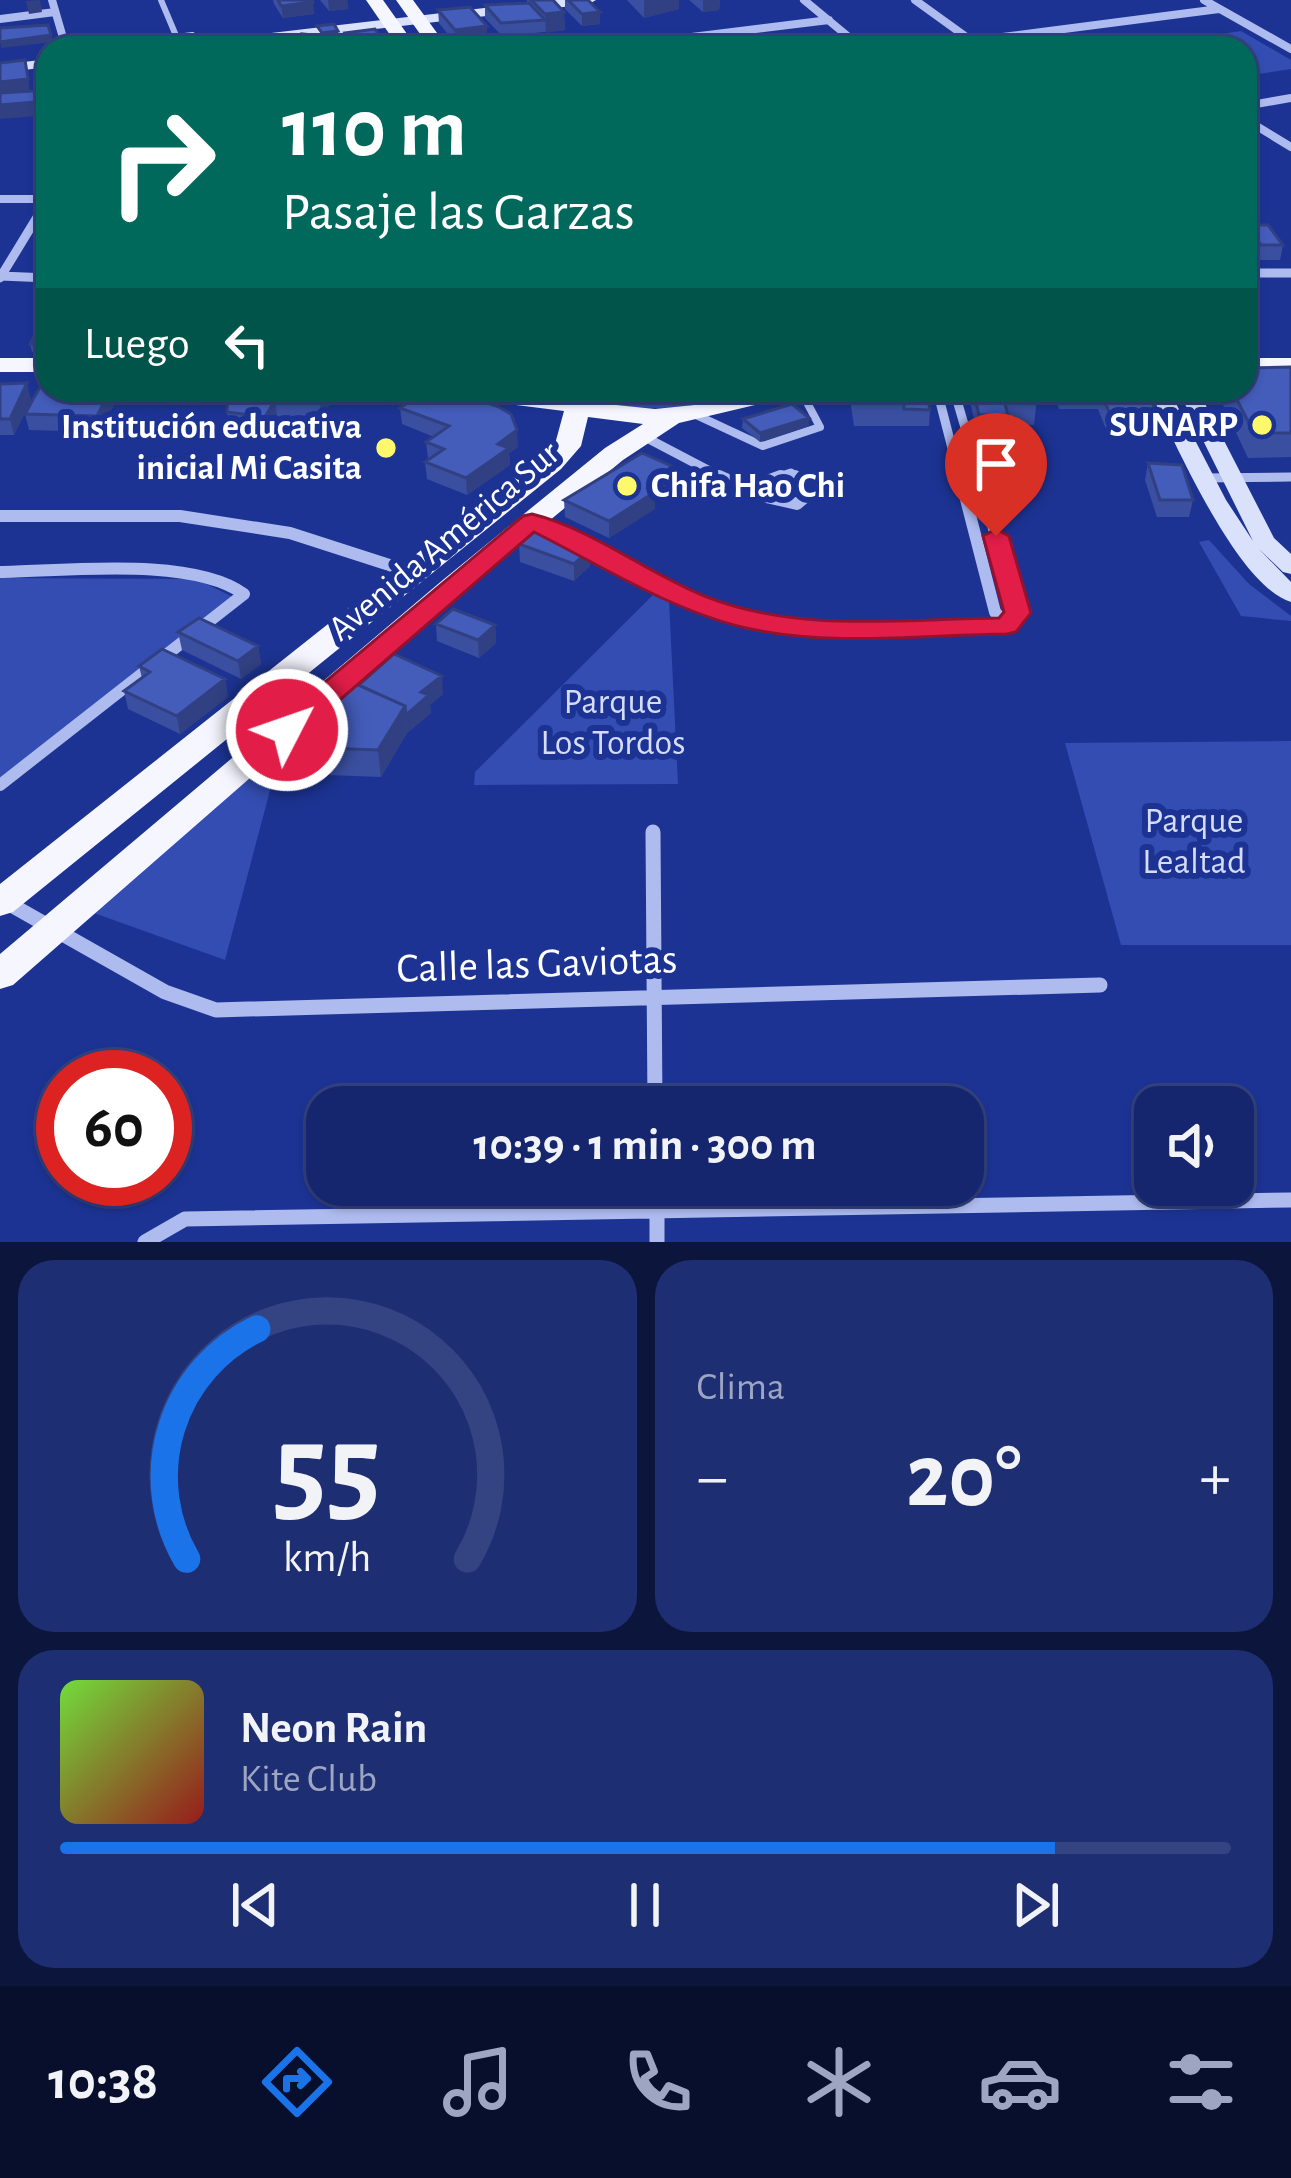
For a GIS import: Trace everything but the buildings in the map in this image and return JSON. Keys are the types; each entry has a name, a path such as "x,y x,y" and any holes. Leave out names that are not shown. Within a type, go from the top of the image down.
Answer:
{"main road":[{"path":"412,10 430,36"},
{"path":"1257,364 1291,365"},
{"path":"0,365 36,365"},
{"path":"0,381 36,381"},
{"path":"1257,381 1291,381"},
{"name":"Avenida América Sur","path":"1,902 417,574 568,446 565,402"},
{"path":"574,402 684,414 728,402"},
{"name":"Avenida América Sur","path":"0,975 532,521 614,454 684,414"}],"street":[{"path":"52,0 62,36"},
{"path":"412,10 498,0"},
{"path":"223,36 383,12 589,0"},
{"path":"803,0 848,36"},
{"path":"917,1 937,0"},
{"path":"1204,0 1291,49"},
{"path":"917,1 964,36"},
{"path":"1010,36 1220,9"},
{"path":"0,19 55,12"},
{"path":"691,36 829,20"},
{"path":"720,32 724,36"},
{"path":"0,58 36,54"},
{"path":"0,69 36,64"},
{"path":"1257,104 1291,98"},
{"path":"1257,126 1291,147"},
{"path":"0,199 36,199"},
{"path":"36,219 1,277 36,278"},
{"path":"1257,273 1291,273"},
{"path":"940,402 994,612 1007,626"},
{"path":"532,521 694,602 750,621 805,629 1007,626 1018,613 957,402"},
{"path":"1166,402 1224,522 1253,563 1291,595"},
{"path":"1194,402 1264,542 1291,567"},
{"path":"945,421 963,421"},
{"path":"644,437 748,488 785,505 804,498 800,480 790,473 748,488"},
{"path":"0,516 180,516 290,533 417,574"},
{"path":"0,572 167,573 222,578 235,582 244,594 0,784"},
{"path":"653,832 654,1086"},
{"name":"Calle las Gaviotas","path":"1,902 165,992 215,1010 1100,985"},
{"path":"145,1242 185,1219 1291,1200"},
{"path":"657,1242 658,1208"}],"lane":[{"path":"160,0 173,36"},
{"path":"684,414 764,446 820,427 815,402"},
{"path":"1206,478 1291,477"}],"green space":[{"path":"1241,31 1250,36 1206,36"},
{"path":"1257,40 1291,60 1291,69 1257,74"},
{"path":"601,402 704,402 671,408"},
{"path":"1209,540 1291,621 1241,616 1199,542"},
{"path":"0,578 196,579 235,598 0,781"},
{"name":"Parque Los Tordos","path":"668,580 678,784 474,785 475,772"},
{"name":"Parque Lealtad","path":"1291,741 1291,945 1121,945 1065,743"},
{"path":"281,749 225,960 94,913"}],"place":[{"name":"SUNARP","path":"1262,425"},
{"name":"Institución educativa inicial Mi Casita","path":"386,448"},
{"name":"Chifa Hao Chi","path":"627,486"}],"route":[{"path":"287,730 532,521 694,602 750,621 805,629 1007,626 1018,613 996,536"}]}
